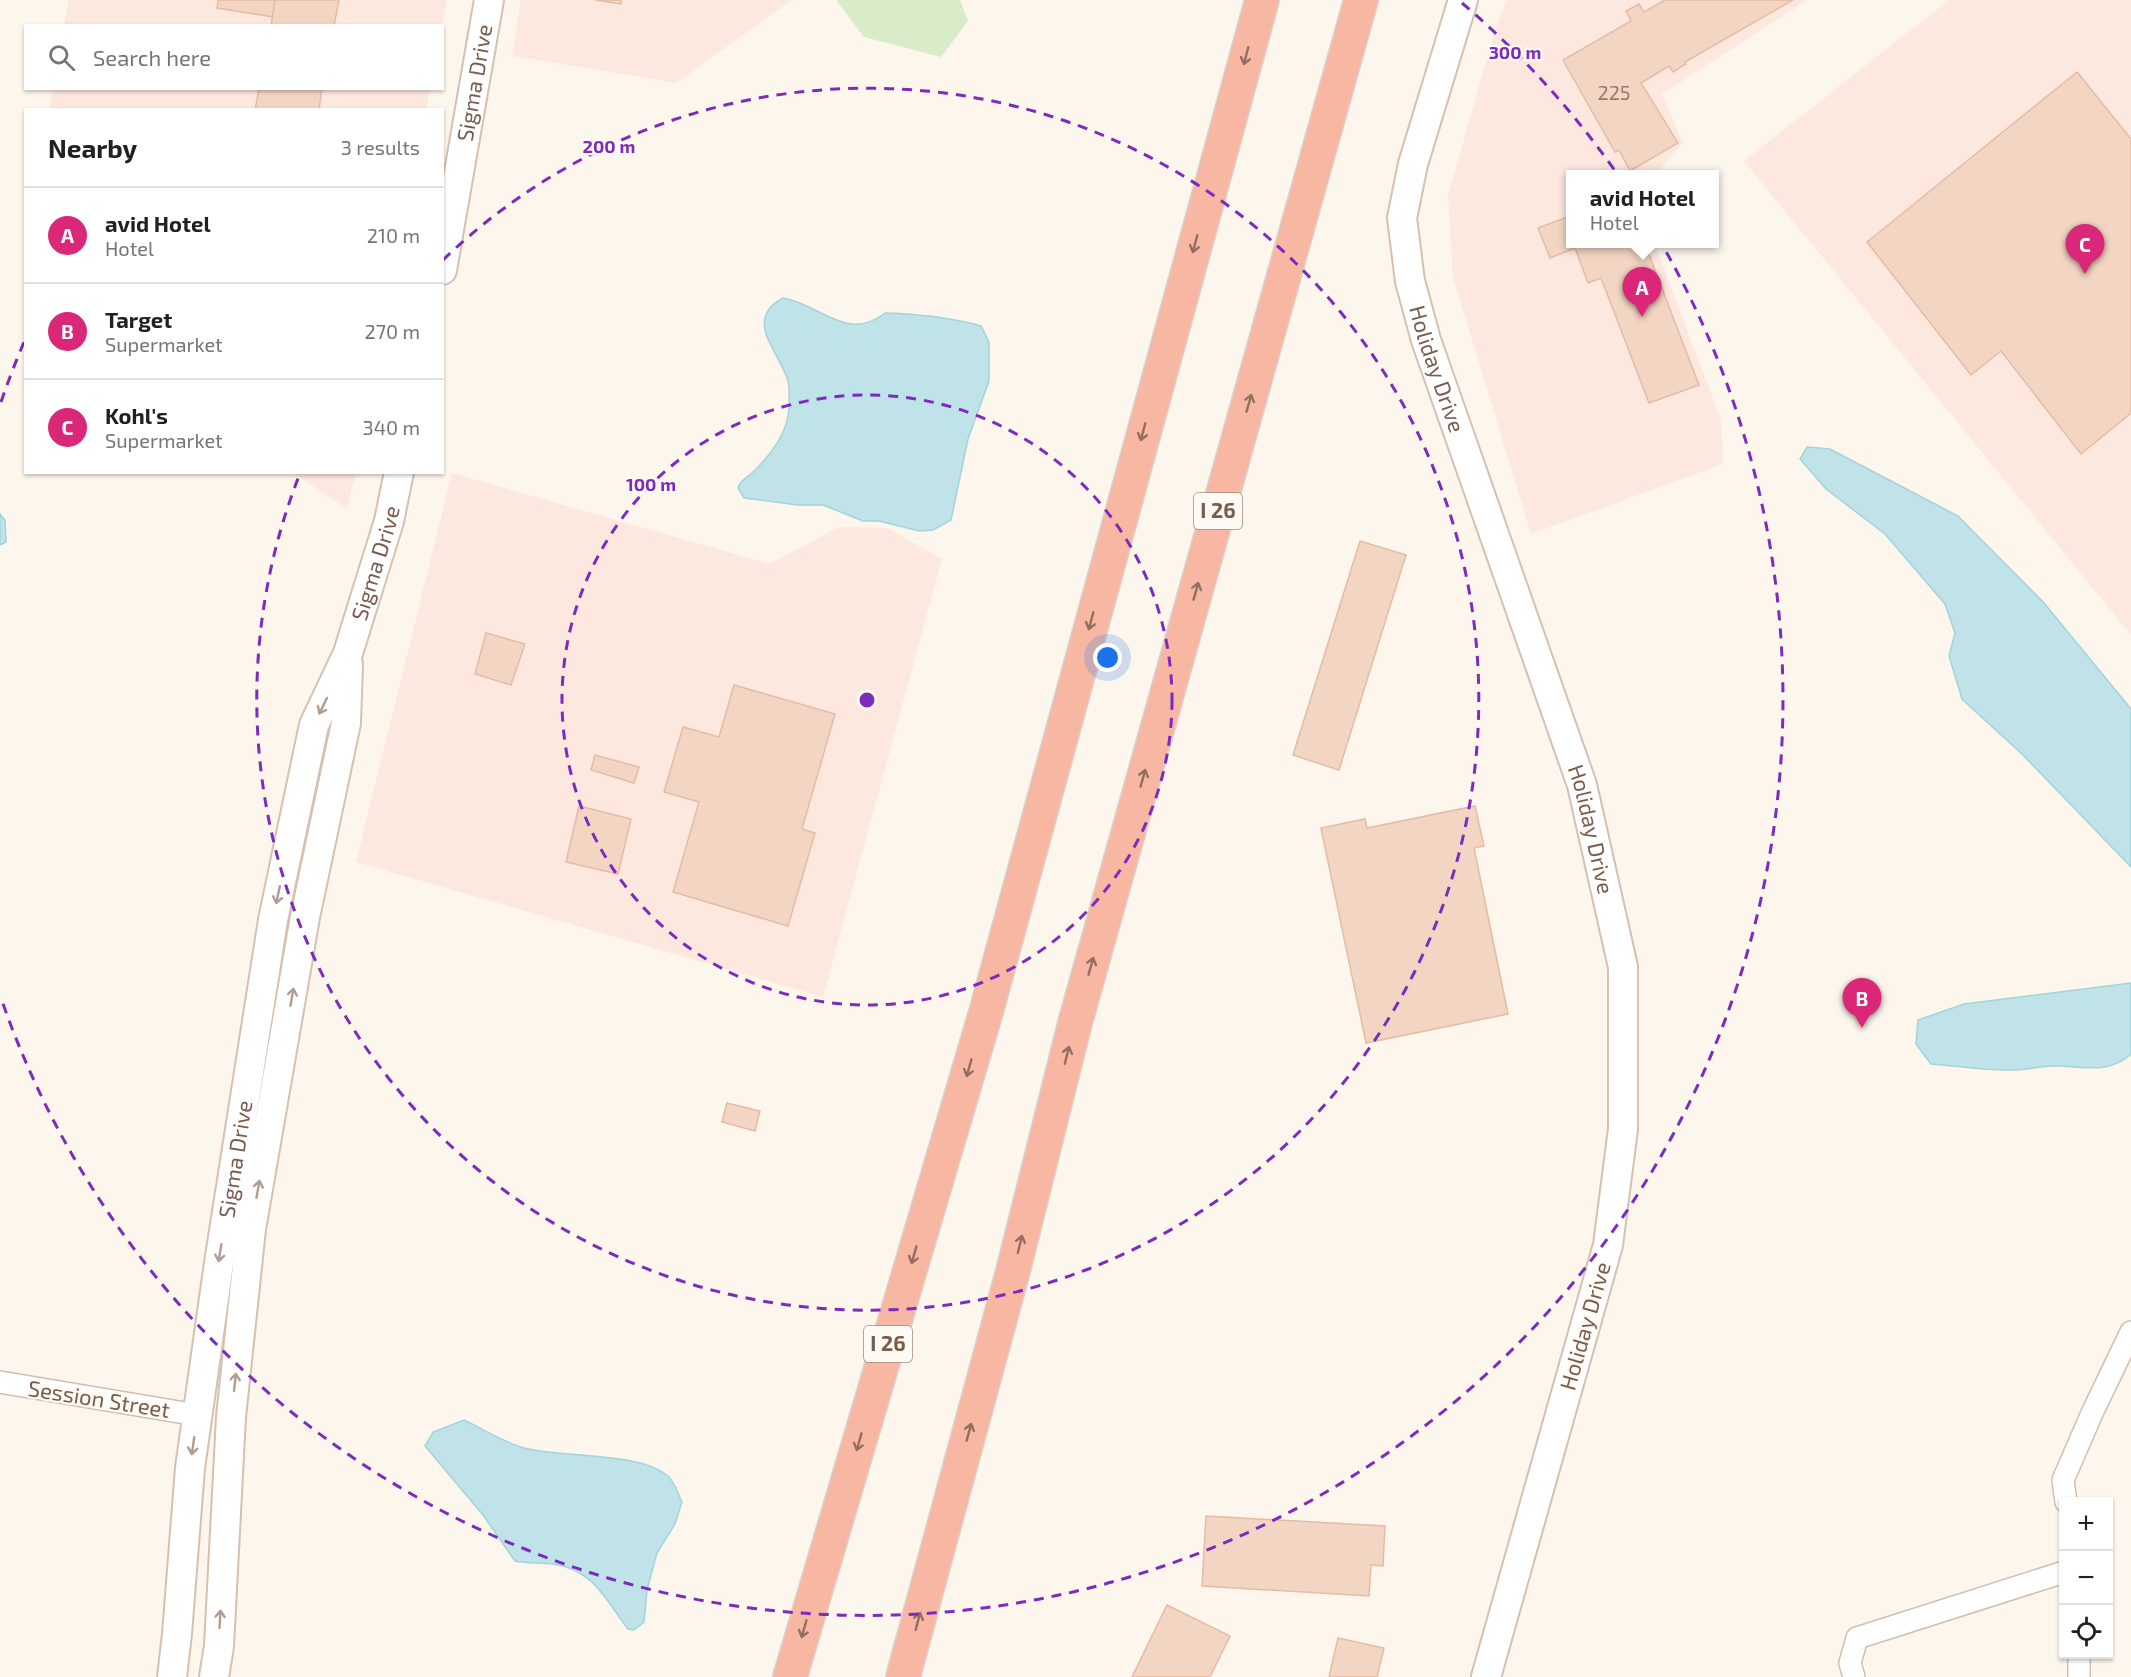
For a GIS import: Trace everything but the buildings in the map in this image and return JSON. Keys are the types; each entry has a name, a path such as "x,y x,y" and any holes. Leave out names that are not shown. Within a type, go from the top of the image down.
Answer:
{"highway":[{"name":"I 26","path":"790,1677 986,1012 1262,0"},
{"name":"I 26","path":"903,1677 1013,1271 1075,1023 1361,0"}],"street":[{"name":"Sigma Drive","path":"444,259 489,0"},
{"name":"Holiday Drive","path":"1463,0 1413,164 1404,207 1402,218 1410,281 1426,340 1582,785 1623,967 1623,1129 1608,1245 1486,1677"},
{"name":"Sigma Drive","path":"172,1677 190,1468 197,1415 273,920 314,726 348,653 388,521 399,474"},
{"name":"Sigma Drive","path":"214,1677 219,1646 231,1417 251,1229 305,917 346,723 348,653"},
{"path":"2065,1497 2063,1480 2131,1332"},
{"name":"Session Street","path":"0,1382 197,1415"},
{"path":"197,1415 231,1417"},
{"path":"1854,1677 1850,1663 1857,1638 2059,1574"},
{"path":"2079,1659 2079,1677"}],"shaded area":[{"path":"69,0 447,0 442,24 64,24"},
{"path":"521,0 792,0 676,83 512,56"},
{"path":"1506,0 1808,0 1662,94 1683,143 1659,170 1566,170 1566,248 1656,248 1721,420 1723,464 1531,534 1453,277 1448,196 1494,33"},
{"path":"1949,0 2131,0 2131,635 1744,161"},
{"path":"53,90 430,90 426,108 49,108"},
{"path":"452,473 770,564 839,527 887,528 942,559 823,997 356,862"},
{"path":"294,474 355,474 347,509"}],"green space":[{"path":"836,0 960,0 968,21 941,57 864,37"}],"water":[{"path":"783,298 846,323 858,324 871,321 885,313 934,316 981,326 989,342 989,381 968,439 951,520 933,530 919,531 879,521 863,521 823,505 798,505 744,498 738,488 739,485 773,450 783,432 788,414 788,381 764,326 765,316 771,307"},
{"path":"1807,447 1830,449 1958,516 2044,603 2131,709 2131,867 2023,755 1962,699 1949,656 1955,633 1945,604 1885,534 1826,489 1800,459"},
{"path":"0,514 5,520 6,542 0,545"},
{"path":"2131,983 2131,1054 2114,1065 2095,1068 2051,1066 2004,1070 1931,1064 1916,1044 1918,1020 1964,1004"},
{"path":"464,1420 524,1448 640,1463 669,1477 682,1502 675,1524 657,1553 647,1590 644,1622 634,1630 628,1629 605,1597 589,1579 579,1572 553,1564 515,1561 483,1515 425,1446 433,1432"}],"place":[{"name":"Kohl's","path":"2085,274"},
{"name":"avid Hotel","path":"1642,317"},
{"name":"Target","path":"1862,1028"}]}
